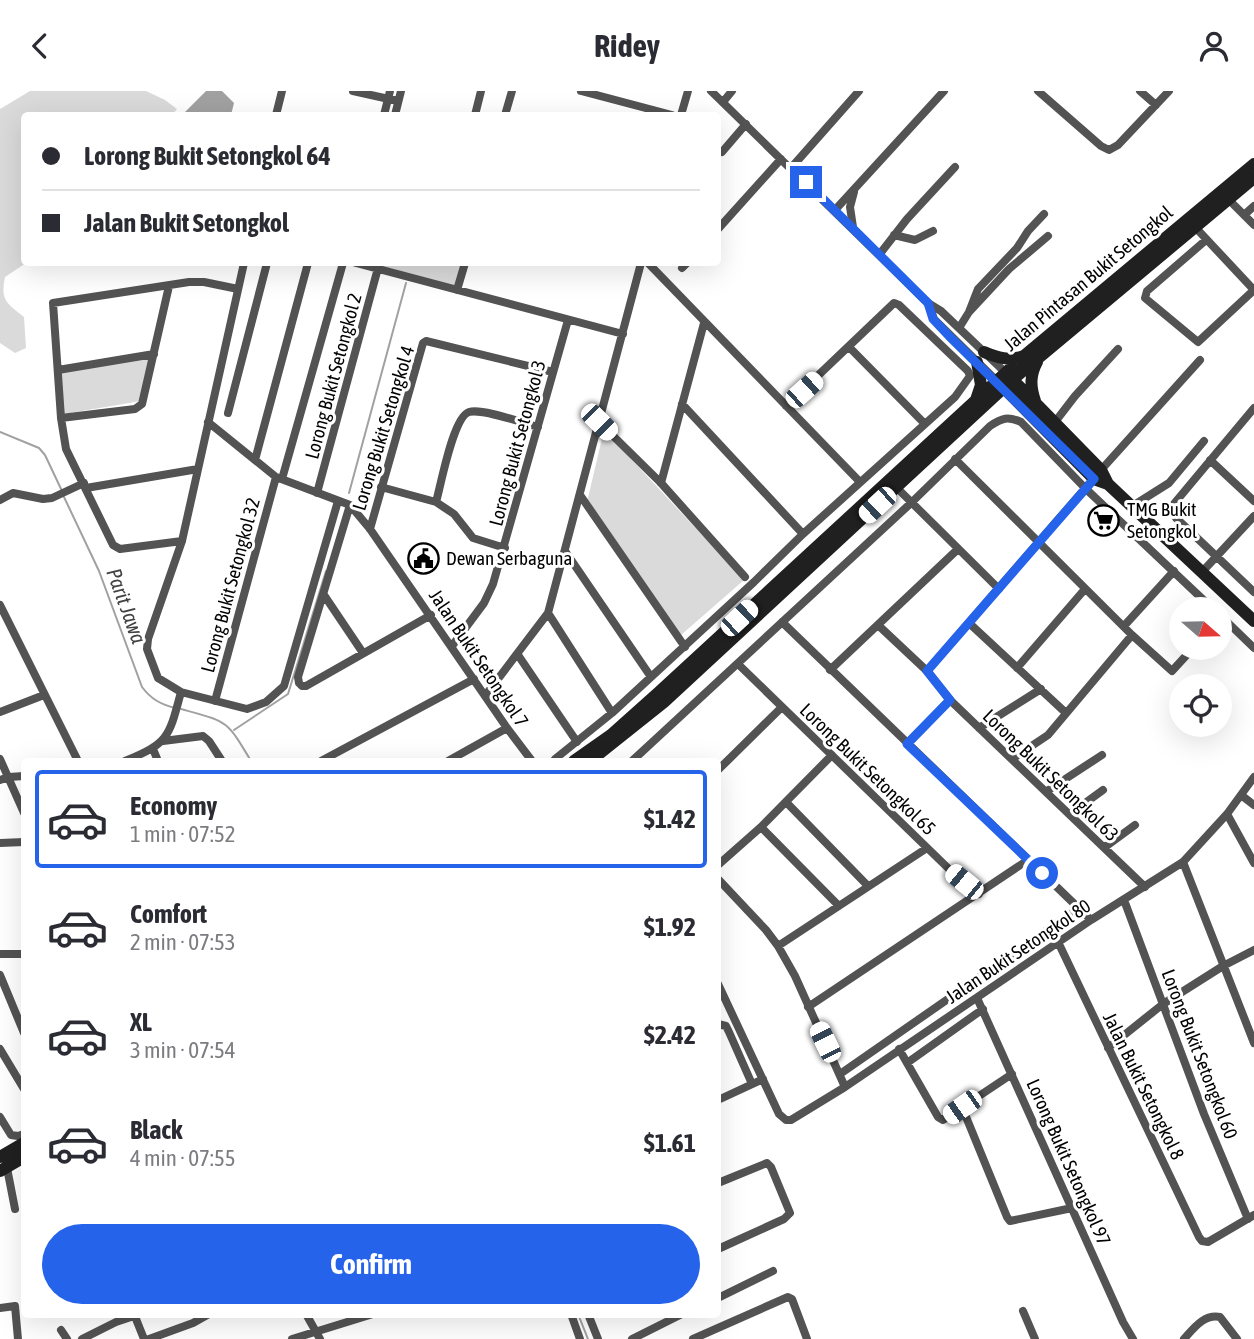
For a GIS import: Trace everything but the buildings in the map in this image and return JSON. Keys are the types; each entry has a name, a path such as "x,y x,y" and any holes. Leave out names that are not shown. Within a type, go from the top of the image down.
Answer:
{"main road":[{"name":"Jalan Pintasan Bukit Setongkol","path":"1005,381 1025,355 1254,164"},
{"name":"Jalan Pintasan Bukit Setongkol","path":"578,758 611,735 762,596 1005,381 1044,354 1254,178"},
{"path":"1035,402 1031,376 1044,354"},
{"path":"1025,355 1014,359 976,361 981,385 979,405 1011,405 1025,412"},
{"path":"1005,381 1035,402 1055,422 1094,479"},
{"path":"1005,381 1025,412 1094,479 1108,484 1228,597"},
{"name":"Jalan Pintasan Bukit Setongkol","path":"594,758 664,702 903,495 979,405"},
{"path":"1232,601 1254,621"},
{"path":"0,1157 21,1145"},
{"path":"4,1169 21,1159"}],"street":[{"path":"277,112 282,91"},
{"path":"353,91 389,95 398,101"},
{"path":"396,112 401,91"},
{"path":"476,112 481,91"},
{"path":"506,112 512,91"},
{"path":"581,91 661,112"},
{"path":"682,112 688,91"},
{"path":"555,758 612,713 803,534 955,397 968,381 976,361 959,328 928,303 746,124 730,95 711,91"},
{"path":"791,168 859,91"},
{"path":"835,210 944,91"},
{"path":"1140,91 1156,104"},
{"path":"1042,93 1109,150 1118,145 1169,91"},
{"path":"385,112 389,95"},
{"path":"722,152 746,124"},
{"path":"721,226 781,159"},
{"path":"879,255 955,167"},
{"path":"854,189 850,207 854,229"},
{"path":"821,197 844,200"},
{"path":"1228,199 1254,225"},
{"path":"1244,215 1254,206"},
{"path":"959,328 978,289 1017,248 1044,214"},
{"path":"1195,227 1254,290 1198,342 1145,298 1147,291 1206,240"},
{"path":"894,235 915,240 933,231"},
{"path":"969,312 1009,269 1048,236"},
{"path":"243,266 182,541 146,649 158,678 181,692 247,709 266,702 277,694 284,685 338,501"},
{"path":"228,413 266,266"},
{"path":"255,460 307,266"},
{"name":"Lorong Bukit Setongkol 32","path":"215,701 342,266"},
{"path":"371,266 624,334"},
{"path":"457,290 464,266"},
{"path":"485,696 548,613 640,266"},
{"path":"651,266 860,482"},
{"name":"Lorong Bukit Setongkol 2","path":"317,493 379,268"},
{"path":"182,541 120,549 113,545 66,449 61,418 53,303 188,282 204,282 238,289"},
{"path":"61,418 138,408 144,400 169,286"},
{"path":"786,406 894,303 1005,381"},
{"path":"928,303 933,319 976,361"},
{"name":"Lorong Bukit Setongkol 3","path":"452,646 485,603 505,548 568,320"},
{"path":"661,483 704,323"},
{"name":"Lorong Bukit Setongkol 4","path":"370,529 423,343 426,341 440,344 553,373"},
{"path":"849,347 924,423"},
{"path":"1055,422 1074,396 1118,349"},
{"path":"58,370 154,354"},
{"path":"927,671 1200,360"},
{"path":"682,404 803,534"},
{"path":"1254,408 1173,505 1173,513 1254,592"},
{"path":"436,502 457,426 465,414 471,411 482,412 538,427"},
{"path":"635,758 782,622 903,495 955,459 1002,419 1010,418 1021,422 1094,479 1174,571 1201,597"},
{"path":"208,422 279,478 350,505 298,677 302,686 431,615"},
{"path":"599,422 661,483 762,596"},
{"path":"1132,507 1169,483 1204,441"},
{"path":"955,459 1132,635 1172,671 1182,660"},
{"path":"1210,460 1254,501"},
{"path":"0,500 13,493 43,499 52,498 83,486 198,469"},
{"path":"381,487 436,502 454,514 473,538 505,548"},
{"path":"580,495 685,647"},
{"path":"903,495 999,589"},
{"name":"Jalan Bukit Setongkol 7","path":"350,505 370,529 530,758"},
{"path":"1202,572 1254,516"},
{"path":"830,670 958,549"},
{"path":"565,551 651,677"},
{"path":"1124,626 1174,571"},
{"path":"1017,668 1085,589"},
{"path":"324,595 363,653"},
{"path":"0,605 4,622 76,758"},
{"path":"548,613 612,713"},
{"path":"782,622 1091,920"},
{"path":"969,623 1066,713"},
{"name":"Lorong Bukit Setongkol 63","path":"878,625 927,671 950,700 1145,887"},
{"path":"1232,627 1254,648"},
{"path":"1012,759 1048,735 1132,635"},
{"path":"518,655 577,742"},
{"name":"Lorong Bukit Setongkol 65","path":"738,664 926,848 979,894"},
{"path":"327,758 474,679"},
{"path":"979,728 1041,689"},
{"path":"133,758 153,750 163,741 174,718 181,692"},
{"path":"0,712 44,695"},
{"path":"907,744 950,700"},
{"path":"721,767 782,707"},
{"path":"453,758 507,728"},
{"path":"163,741 203,736 220,758"},
{"path":"153,750 157,758"},
{"path":"721,862 761,827 831,755"},
{"path":"1047,791 1102,755"},
{"path":"0,759 21,806"},
{"path":"0,780 21,776"},
{"name":"Jalan Bukit Setongkol 80","path":"763,1079 779,1114 786,1120 795,1119 1091,920 1183,862 1227,814 1254,777"},
{"path":"1070,814 1103,790"},
{"path":"1241,795 1254,805"},
{"path":"786,802 868,886"},
{"path":"1227,814 1254,863"},
{"path":"1105,846 1135,825"},
{"path":"761,827 839,906"},
{"path":"0,843 21,842"},
{"path":"778,946 926,848"},
{"path":"808,1007 1028,860"},
{"path":"1183,862 1254,1043"},
{"path":"721,882 778,946 795,976 845,1087"},
{"name":"Lorong Bukit Setongkol 60","path":"1124,900 1204,1114 1251,1217"},
{"path":"840,1074 1079,908"},
{"name":"Jalan Bukit Setongkol 8","path":"1059,944 1202,1241 1208,1242 1251,1217"},
{"path":"1108,1048 1163,1005 1223,966 1254,950"},
{"path":"0,954 21,954"},
{"path":"0,975 21,1026"},
{"name":"Lorong Bukit Setongkol 97","path":"977,997 1133,1339"},
{"path":"721,999 763,1079 721,1099"},
{"path":"907,1063 984,1009"},
{"path":"721,1025 726,1026 752,1084"},
{"path":"0,1049 21,1084"},
{"path":"899,1049 940,1120 1012,1074"},
{"path":"962,1107 1010,1221 1072,1208"},
{"path":"0,1117 11,1135 21,1135"},
{"path":"721,1182 760,1165 769,1164 789,1207 788,1216 721,1248"},
{"path":"4,1169 16,1209"},
{"path":"721,1296 773,1271"},
{"path":"693,1339 788,1297 792,1299 807,1339"},
{"path":"0,1308 15,1306 18,1339"},
{"path":"1023,1311 1035,1339"},
{"path":"1184,1339 1206,1318 1213,1315 1220,1317 1237,1339"},
{"path":"82,1339 127,1318"},
{"path":"137,1318 144,1339"},
{"path":"149,1339 202,1318"},
{"path":"308,1318 318,1335"},
{"path":"292,1339 318,1335 363,1318"},
{"path":"572,1318 580,1339"},
{"path":"590,1318 598,1339"},
{"path":"632,1339 674,1318"},
{"path":"61,1330 67,1339"}],"shaded area":[{"path":"30,91 146,91 177,109 174,112 21,112 22,266 5,277 3,291 6,301 24,317 26,348 15,353 0,343 0,109"},
{"path":"206,91 222,91 234,103 232,112 185,112"},
{"path":"379,266 462,266 457,287"},
{"path":"153,356 141,401 64,414 60,370"},
{"path":"604,430 744,580 681,635 587,502"}],"waterway":[{"path":"349,493 406,283"},
{"name":"Parit Jawa","path":"0,432 39,448 62,491"},
{"name":"Parit Jawa","path":"64,497 99,571 142,687 156,700 175,708"},
{"path":"234,730 288,694 326,571"},
{"name":"Parit Jawa","path":"181,709 224,724 249,758"},
{"name":"Parit Jawa","path":"580,1318 588,1339"}],"place":[{"name":"TMG Bukit Setongkol","path":"1104,520"},
{"name":"Dewan Serbaguna","path":"423,558"}],"route":[{"path":"806,182 928,303 933,319 949,336 1094,479 927,671 950,700 907,744 1042,873"}]}
